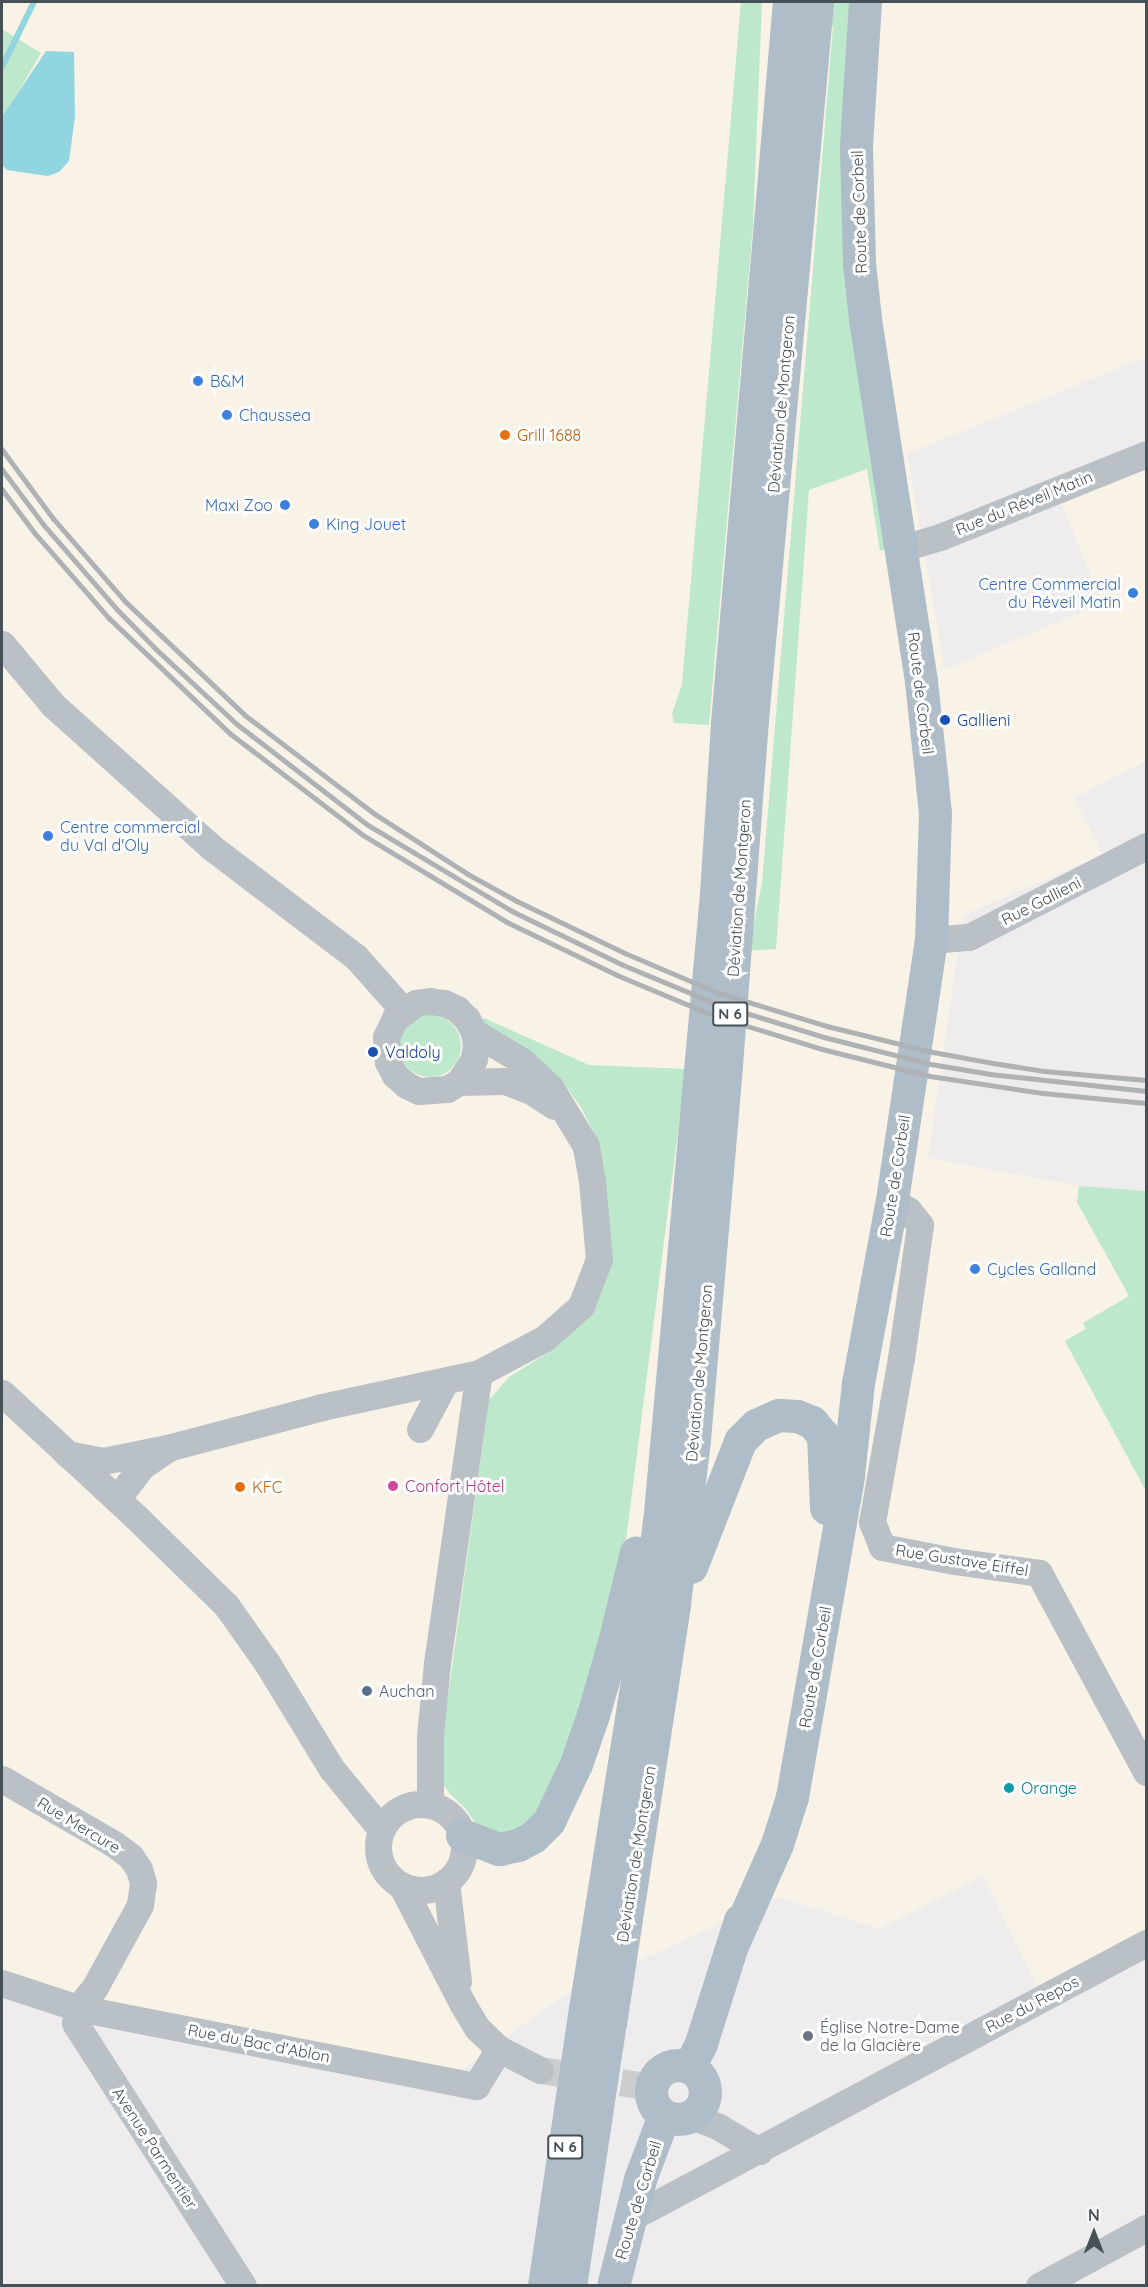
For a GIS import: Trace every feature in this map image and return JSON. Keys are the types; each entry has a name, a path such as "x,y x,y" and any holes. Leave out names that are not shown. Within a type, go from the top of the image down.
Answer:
{"main road":[{"name":"Déviation de Montgeron","path":"598,2016 663,1478 716,905 727,723 789,2"},
{"name":"Déviation de Montgeron","path":"598,2016 674,1603 695,1428 726,1065 752,719 817,2"},
{"name":"Route de Corbeil","path":"734,1941 777,1844 792,1797 848,1475 858,1383 892,1200 931,940 935,813 921,681 859,263 856,146 865,2"},
{"name":"Route de Corbeil","path":"689,2067 701,2043 734,1941 777,1793 835,1462 858,1383"},
{"path":"674,1603 699,1550 740,1441 756,1425 778,1415 797,1416 812,1422 823,1435 826,1508"},
{"path":"462,1835 500,1849 518,1845 533,1837 549,1821 576,1764 593,1715 634,1563 644,1508 663,1478"},
{"name":"N 6","path":"544,2286 598,2016"},
{"name":"N 6","path":"570,2286 598,2016"},
{"path":"674,2065 689,2067 702,2078 706,2094 698,2110 677,2115 653,2101 654,2079 666,2068 674,2065"},
{"name":"Route de Corbeil","path":"613,2286 640,2180 677,2115"}],"street":[{"name":"Rue du Réveil Matin","path":"900,549 940,537 1146,454"},
{"path":"2,644 53,705 211,847 356,957 403,1010"},
{"name":"Rue Gallieni","path":"931,940 969,937 1146,846"},
{"path":"430,1001 444,1003 457,1009 467,1019 474,1032 476,1046 474,1059 459,1082 447,1089 426,1091 406,1085 395,1076 388,1062 386,1037 395,1017 416,1003 430,1001"},
{"path":"67,1454 103,1461 171,1447 322,1407 479,1373 545,1338 581,1306 599,1259 586,1146 572,1119 550,1087 522,1061 474,1032"},
{"path":"459,1082 506,1081 531,1091 572,1119"},
{"name":"Rue Gustave Eiffel","path":"892,1200 909,1211 920,1225 902,1358 872,1522 882,1547 954,1561 1039,1573 1146,1772"},
{"path":"430,1805 430,1736 437,1662 479,1373"},
{"path":"420,1429 446,1380"},
{"path":"2,1393 117,1499 226,1605 267,1663 331,1768 381,1829"},
{"path":"117,1499 142,1467 171,1447"},
{"name":"Rue Mercure","path":"2,1779 114,1844 131,1857 139,1869 143,1883 140,1905 95,1987 78,2008"},
{"path":"403,1887 417,1891 446,1882 459,1865 463,1844 462,1835 449,1814 430,1805 405,1807 391,1815 381,1829 379,1852 382,1863 387,1873 403,1887 477,2028 499,2049 540,2070"},
{"path":"446,1882 462,2003"},
{"name":"Rue du Repos","path":"630,2218 1146,1943"},
{"name":"Rue du Bac d'Ablon","path":"2,1983 78,2008 476,2086 499,2049"},
{"name":"Avenue Parmentier","path":"78,2008 75,2023 243,2286"},
{"path":"677,2115 719,2127 759,2151"},
{"path":"1038,2286 1146,2228"}],"shaded area":[{"path":"5,2 1146,2 1146,357 907,454 945,670 1102,603 1059,498 1146,463 1146,761 1074,798 1103,855 963,915 928,1158 1079,1186 1077,1202 1130,1296 1084,1322 1086,1328 1065,1341 1146,1491 1146,1930 1038,1988 983,1876 879,1929 779,1897 564,1995 453,2076 46,1994 2,1972 2,10"}],"green space":[{"path":"741,2 762,2 753,226 709,725 674,723 672,714 682,684"},
{"path":"831,2 855,2 890,547 880,551 867,469 809,490 776,949 748,951 762,883 833,27 830,26"},
{"path":"2,29 41,53 2,120"},
{"path":"424,1015 436,1015 452,1024 459,1034 461,1046 459,1058 452,1068 436,1077 424,1077 413,1072 404,1063 399,1052 399,1040 404,1029 413,1020"},
{"path":"484,1018 589,1065 686,1069 624,1556 559,1781 526,1825 503,1834 476,1824 465,1808 450,1794 443,1784 440,1754 486,1421 483,1421 484,1412 489,1400 509,1377 552,1350 570,1335 588,1314 610,1256 611,1238 594,1133 582,1109 568,1089 551,1072 517,1050 481,1020"},
{"path":"1079,1186 1146,1191 1146,1491 1065,1341 1086,1329 1083,1323 1129,1296 1077,1202"}],"water":[{"path":"46,51 74,52 75,117 69,161 59,172 48,176 7,170 2,165 2,117"}],"waterway":[{"path":"2,67 34,2"}],"tunnel":[{"path":"540,2070 652,2087"}],"railway":[{"path":"2,449 53,518 126,602 245,715 375,814 468,874 517,901 625,953 719,993 827,1026 933,1052 993,1063 1044,1071 1146,1080"},
{"path":"2,469 44,525 117,609 156,649 237,724 368,825 512,911 621,964 717,1004 824,1037 931,1064 990,1074 1146,1091"},
{"path":"2,489 34,532 109,618 231,734 363,835 507,922 617,975 715,1016 822,1049 930,1076 1043,1093 1146,1103"}],"place":[{"name":"B&M","path":"198,381"},
{"name":"Chaussea","path":"227,415"},
{"name":"Grill 1688","path":"505,435"},
{"name":"Maxi Zoo","path":"285,505"},
{"name":"King Jouet","path":"314,524"},
{"name":"Centre Commercial du Réveil Matin","path":"1133,593"},
{"name":"Gallieni","path":"945,720"},
{"name":"Centre commercial du Val d'Oly","path":"48,836"},
{"name":"Valdoly","path":"373,1052"},
{"name":"Cycles Galland","path":"975,1269"},
{"name":"Confort Hôtel","path":"393,1486"},
{"name":"KFC","path":"240,1487"},
{"name":"Auchan","path":"367,1691"},
{"name":"Orange","path":"1009,1788"},
{"name":"Église Notre-Dame de la Glacière","path":"808,2036"}]}
